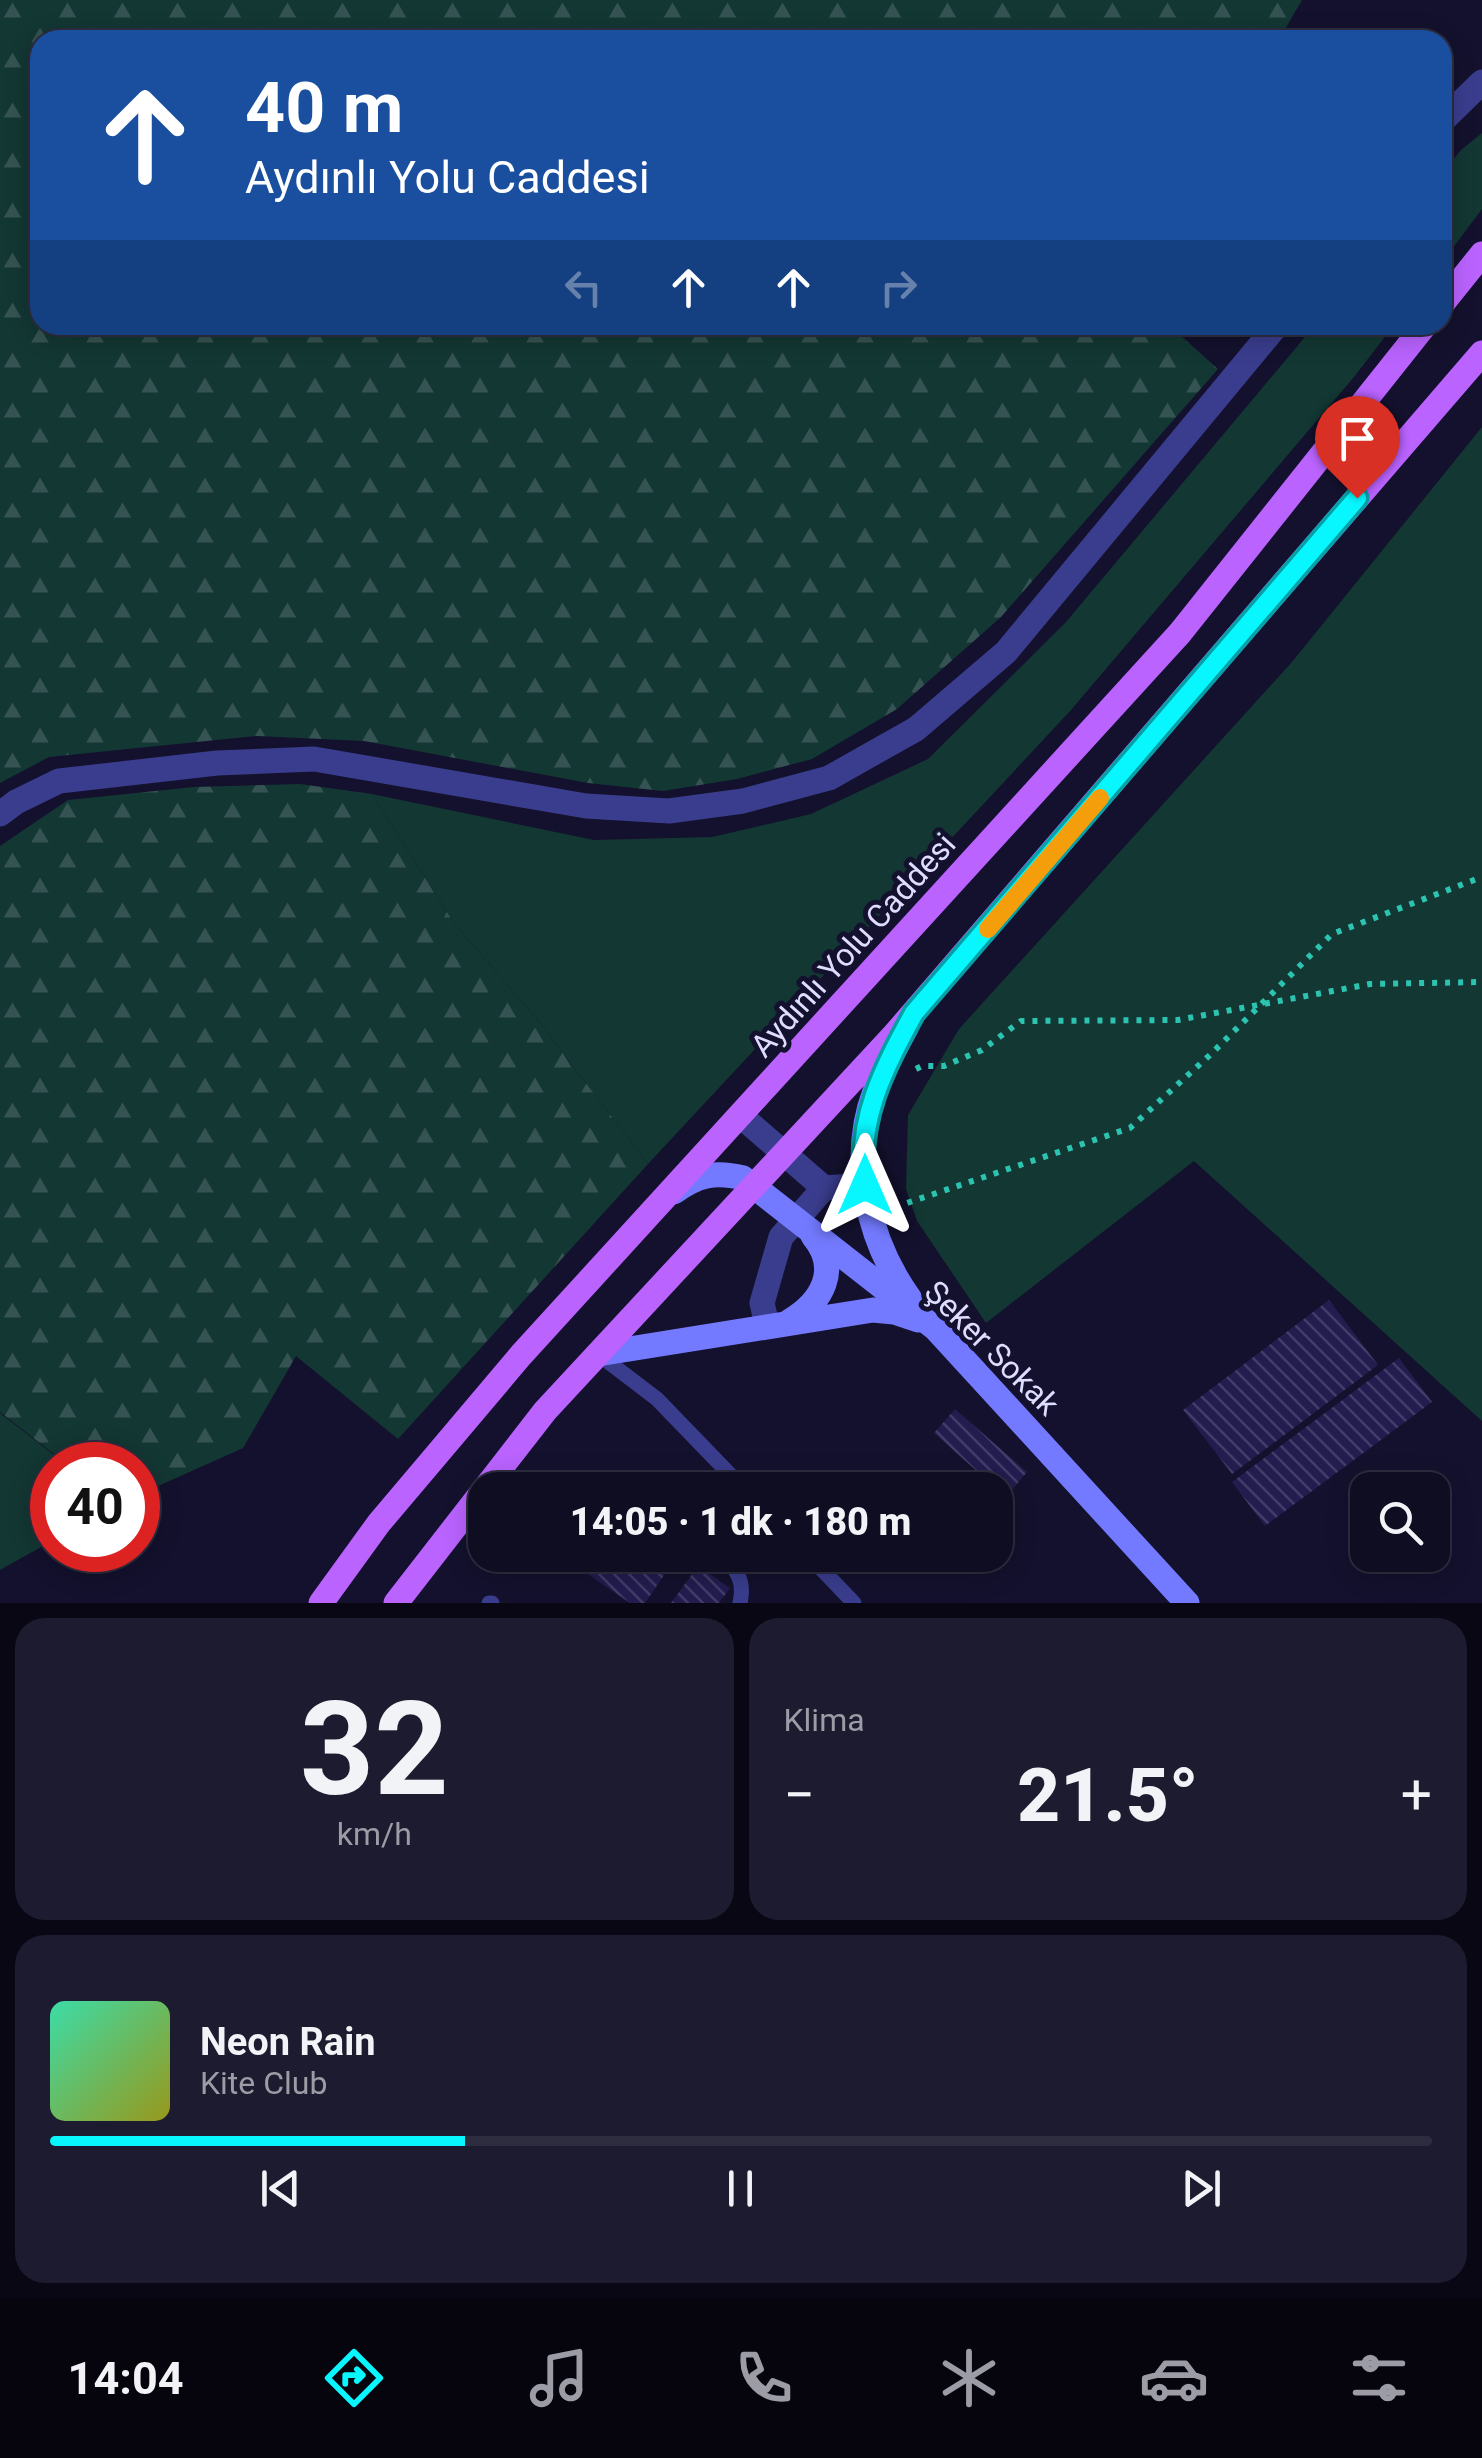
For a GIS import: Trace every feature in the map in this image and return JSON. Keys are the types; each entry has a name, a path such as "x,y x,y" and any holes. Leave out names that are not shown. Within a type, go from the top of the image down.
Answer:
{"main road":[{"path":"1452,292 1482,254"},
{"name":"Aydınlı Yolu Caddesi","path":"321,1603 379,1523 521,1355 1180,633 1418,335"},
{"path":"396,1603 534,1425 914,1013 1482,353"}],"street":[{"path":"1452,112 1482,82"},
{"path":"0,814 60,781 217,763 314,759 586,806 669,811 743,800 829,778 916,729 1006,652 1269,335"},
{"path":"914,1013 874,1091 865,1126 865,1185 870,1216 900,1283 936,1329"},
{"path":"742,1116 824,1188 865,1185"},
{"name":"Şeker Sokak","path":"670,1195 690,1180 724,1173 743,1178 798,1218 936,1329 1186,1603"},
{"path":"779,1323 762,1303 782,1238 824,1188"},
{"path":"779,1323 808,1310 820,1297 827,1280 826,1262 818,1242 798,1218"},
{"path":"598,1354 873,1310 910,1316 936,1329"}],"lane":[{"path":"598,1354 657,1399 728,1472"},
{"path":"735,1572 742,1581 740,1603"},
{"path":"824,1572 854,1603"}],"path":[{"path":"870,1216 1130,1128 1332,934 1482,877"},
{"path":"874,1091 922,1066 944,1066 982,1050 1021,1021 1178,1020 1370,984 1482,982"}],"green space":[{"path":"0,0 1302,0 1285,30 30,30 30,335 1180,335 1218,369 1001,617 897,709 812,759 737,779 663,791 588,783 364,741 257,736 49,757 0,783"},
{"path":"1482,133 1482,209 1452,249 1452,161"},
{"path":"1307,335 1386,335 1071,710 648,1164 540,1023 454,923 372,794 594,840 712,837 811,814 928,759 1066,622"},
{"path":"1482,427 1482,1421 1194,1161 986,1323 917,1221 906,1189 908,1115 959,1029 1292,662"},
{"path":"300,784 372,794 454,923 540,1023 648,1164 398,1439 296,1356 243,1448 160,1485 160,1442 38,1442 0,1412 0,846 68,800 194,787"},
{"path":"0,1413 37,1442 30,1442 30,1553 0,1570"}],"building":[{"path":"1329,1300 1378,1365 1232,1474 1183,1410"},
{"path":"1399,1358 1432,1402 1265,1526 1232,1482"},
{"path":"955,1409 1027,1472 1013,1489 1013,1472 978,1472 934,1433"},
{"path":"585,1572 666,1572 645,1603 630,1603"},
{"path":"694,1572 707,1572 730,1588 719,1603 671,1603"}],"slow traffic":[{"path":"988,929 1100,798"}],"route":[{"path":"865,1185 865,1126 874,1091 914,1013 1357,498"}]}
